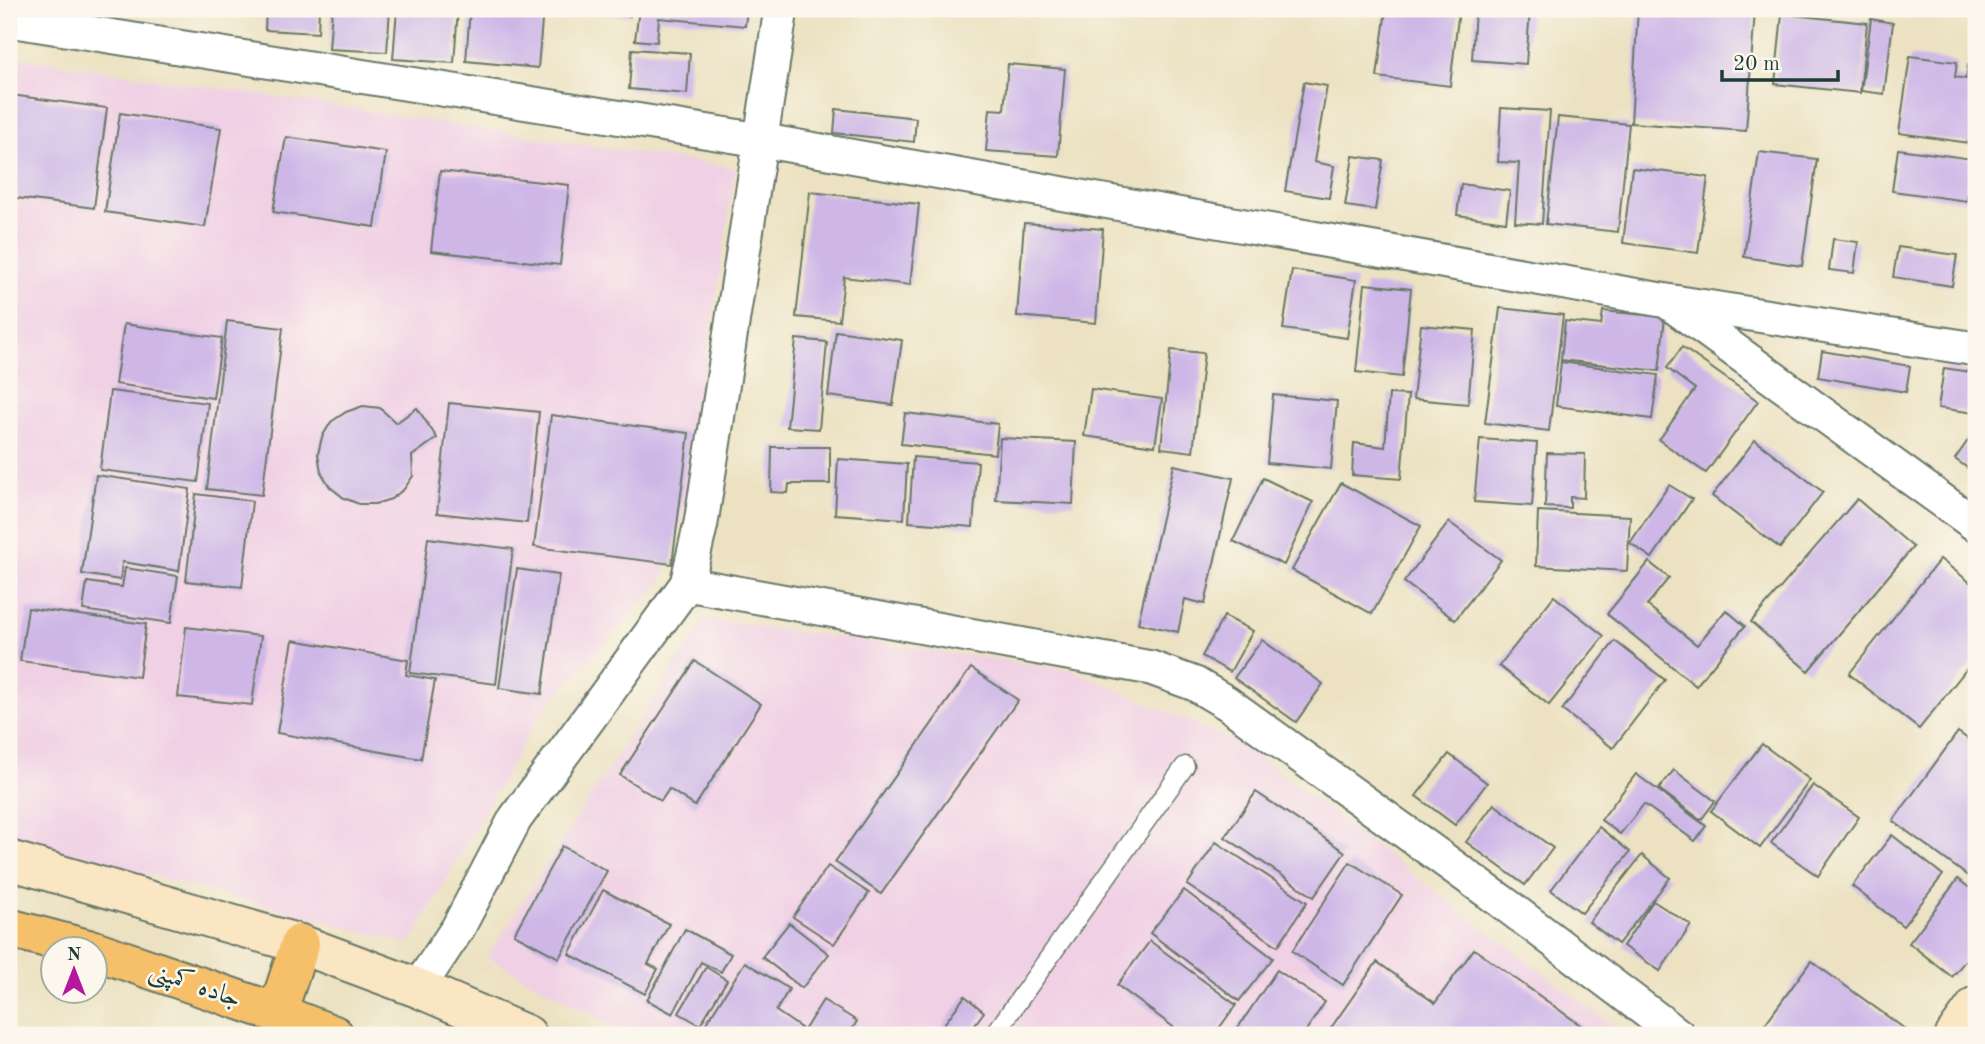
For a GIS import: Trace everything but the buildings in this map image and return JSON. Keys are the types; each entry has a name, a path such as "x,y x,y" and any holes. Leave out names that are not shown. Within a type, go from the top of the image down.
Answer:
{"highway":[{"name":"جاده کمپنی","path":"9,928 40,936"},
{"path":"277,1013 300,944"},
{"name":"جاده کمپنی","path":"108,955 334,1035"}],"street":[{"path":"418,988 458,928 515,819 687,584 701,523 781,9"},
{"path":"9,20 760,140 1667,301 1976,349"},
{"path":"1667,301 1976,525"},
{"path":"687,584 1152,667 1195,684 1227,703 1468,877 1678,1035"},
{"path":"9,860 300,944 418,988 527,1035"},
{"path":"1955,1035 1976,1006"}],"lane":[{"path":"993,1035 1185,766"}],"shaded area":[{"path":"9,56 736,168 681,525 661,582 539,715 410,944 9,838"},
{"path":"705,619 1073,670 1242,745 1625,1035 628,1035 487,957"}]}
